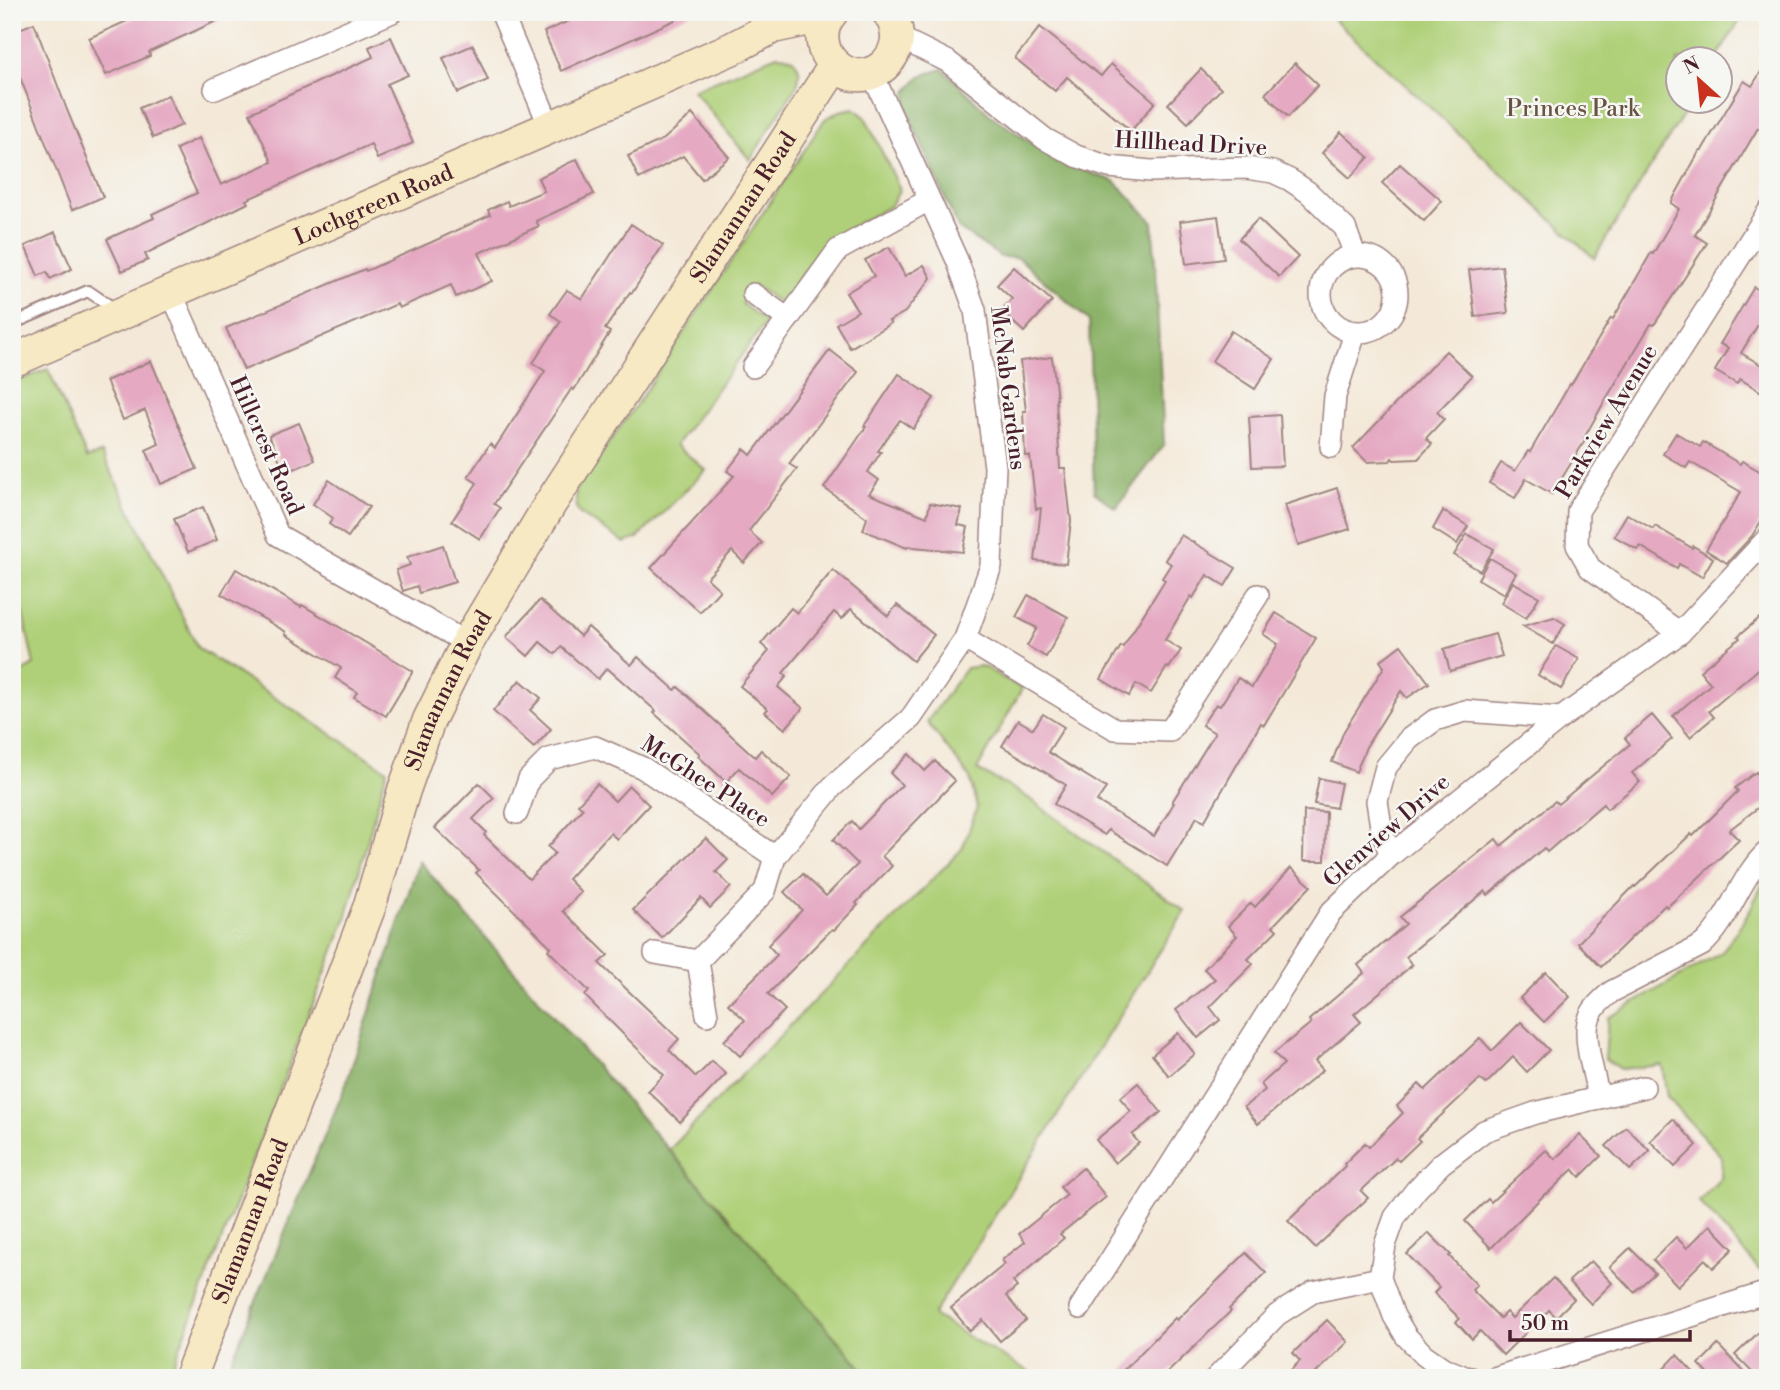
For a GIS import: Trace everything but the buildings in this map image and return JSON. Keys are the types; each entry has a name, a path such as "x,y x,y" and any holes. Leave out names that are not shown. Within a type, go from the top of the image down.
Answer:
{"main road":[{"name":"Lochgreen Road","path":"12,361 733,48 773,27 830,14"},
{"name":"Slamannan Road","path":"190,1378 369,908 404,790 429,720 467,643 550,504 829,57 822,37 830,14"},
{"path":"829,57 843,71 853,74 872,73 883,67 896,48 894,20"},
{"name":"Lochgreen Road","path":"733,48 786,45 829,57"}],"street":[{"path":"215,89 391,12"},
{"path":"501,12 550,127"},
{"name":"Hillhead Drive","path":"894,20 1045,139 1076,156 1109,167 1151,171 1246,169 1273,172 1308,192 1345,228 1355,255"},
{"name":"McNab Gardens","path":"698,961 765,891 775,857 832,788 911,718 965,639 991,566 995,467 975,310 957,260 872,73"},
{"path":"753,367 838,250 929,200"},
{"name":"Parkview Avenue","path":"1680,633 1590,568 1577,545 1578,510 1768,212"},
{"path":"1355,255 1376,258 1392,273 1398,294 1392,314 1376,329 1355,333 1334,324 1322,305 1322,283 1334,264 1355,255"},
{"name":"Hillcrest Road","path":"171,292 278,535 467,643"},
{"path":"753,295 788,319"},
{"path":"1331,447 1335,396 1355,333"},
{"name":"Glenview Drive","path":"1080,1308 1331,912 1391,855 1561,718 1680,633 1768,538"},
{"path":"965,639 1115,729 1170,731 1258,595"},
{"path":"1391,855 1382,833 1377,801 1386,767 1409,739 1435,720 1465,711 1561,718"},
{"name":"McGhee Place","path":"517,813 529,779 549,759 595,747 643,768 775,857"},
{"path":"1598,1098 1586,1034 1589,1019 1598,1003 1611,992 1708,940 1751,869 1768,851"},
{"path":"655,953 698,961 707,1015"},
{"path":"1471,1378 1443,1368 1424,1355 1406,1336 1394,1316 1380,1278 1385,1245 1395,1217 1441,1164 1483,1131 1535,1113 1644,1087"},
{"path":"1216,1378 1277,1315 1314,1292 1380,1278"},
{"path":"1494,1378 1768,1292"}],"lane":[{"path":"12,324 88,291 121,314"}],"green space":[{"name":"Princes Park","path":"1326,12 1745,12 1724,46 1664,46 1664,116 1682,116 1594,258"},
{"path":"777,55 794,60 799,68 799,79 750,160 693,90"},
{"path":"943,69 989,114 1061,163 1115,181 1153,222 1164,445 1116,508 1094,492 1089,321 1019,258 1001,257 958,228 907,111 907,92 920,76"},
{"path":"854,108 865,117 900,189 891,206 829,239 781,304 755,286 742,304 766,322 676,445 706,470 638,538 625,543 579,513 576,507 576,489 636,405 825,119 840,111"},
{"path":"48,369 87,458 102,453 198,648 387,770 346,919 168,1378 12,1378 12,677 34,665 12,563 12,383"},
{"path":"982,666 1022,689 977,770 1020,792 1185,911 933,1315 1040,1378 871,1378 669,1150 962,849 977,808 970,778 927,722 966,668"},
{"path":"419,861 871,1378 224,1378 345,1087"},
{"path":"1768,873 1768,1272 1762,1273 1699,1201 1721,1178 1722,1157 1667,1097 1662,1065 1620,1069 1605,1059 1608,1018 1722,952 1748,914"}]}
